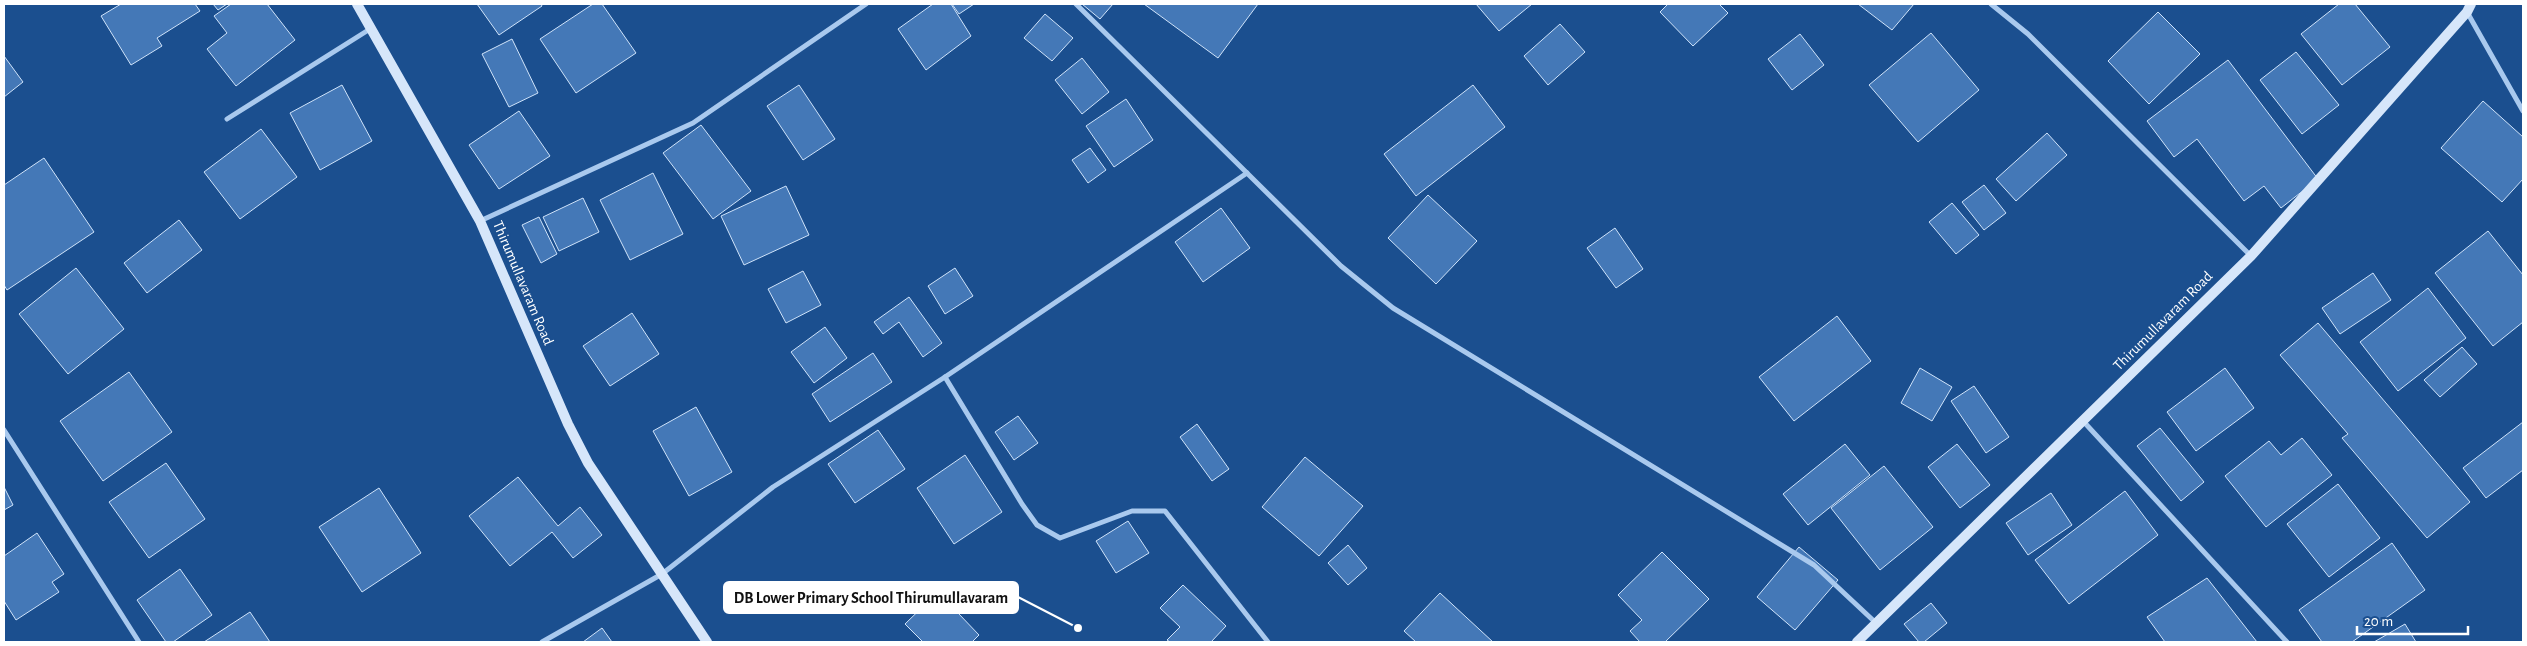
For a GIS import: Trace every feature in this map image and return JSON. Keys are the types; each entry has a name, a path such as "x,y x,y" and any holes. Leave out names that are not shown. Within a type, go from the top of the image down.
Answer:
{"street":[{"name":"Thirumullavaram Road","path":"357,4 480,221 588,463 707,642"},
{"path":"480,221 693,123 866,4"},
{"path":"1076,4 1341,266 1393,308 1814,565 1877,624"},
{"path":"1991,4 2028,34 2251,256"},
{"name":"Thirumullavaram Road","path":"1857,642 2251,256 2469,8"},
{"path":"2469,8 2523,111"},
{"path":"227,119 372,28"},
{"path":"542,642 662,574 773,487 945,377 1247,173"},
{"path":"945,377 1022,504 1037,525 1060,538 1132,511 1165,511 1268,642"},
{"path":"2083,421 2287,642"},
{"path":"4,430 139,642"}],"building":[{"path":"121,4 195,4 200,11 157,38 162,46 131,65 101,16"},
{"path":"213,4 227,4 218,10"},
{"path":"231,4 267,4 295,40 236,86 207,49 227,33 214,16"},
{"path":"477,4 541,4 542,6 499,35"},
{"path":"593,4 602,4 636,53 576,93 540,39"},
{"path":"933,4 951,4 971,36 926,70 898,29"},
{"path":"952,4 974,4 959,14"},
{"path":"1082,4 1113,4 1100,19"},
{"path":"1144,4 1258,4 1218,58"},
{"path":"1476,4 1532,4 1499,31"},
{"path":"1668,4 1719,4 1728,13 1693,46 1660,12"},
{"path":"1858,4 1914,4 1892,30"},
{"path":"2339,4 2355,4 2390,47 2342,85 2301,34"},
{"path":"2158,12 2200,54 2149,104 2108,61"},
{"path":"1045,14 1073,38 1052,61 1024,38"},
{"path":"1560,24 1585,52 1548,85 1524,56"},
{"path":"1931,33 1979,90 1918,142 1869,85"},
{"path":"1800,34 1824,65 1792,90 1768,59"},
{"path":"512,39 538,93 509,107 482,54"},
{"path":"2296,52 2339,105 2302,134 2260,80"},
{"path":"4,56 23,82 4,97"},
{"path":"1082,58 1109,92 1082,114 1055,80"},
{"path":"2228,60 2318,179 2281,208 2264,186 2244,201 2197,139 2174,157 2147,121"},
{"path":"342,85 372,141 320,170 290,113"},
{"path":"799,85 835,139 803,160 767,106"},
{"path":"1473,85 1505,127 1416,196 1384,154"},
{"path":"1126,99 1153,140 1114,167 1086,126"},
{"path":"2483,101 2523,137 2523,179 2502,202 2441,148"},
{"path":"519,111 550,156 499,189 469,145"},
{"path":"701,125 751,191 713,219 663,153"},
{"path":"261,129 297,177 240,219 204,172"},
{"path":"2047,133 2067,155 2016,201 1996,179"},
{"path":"1090,148 1106,170 1088,183 1072,160"},
{"path":"44,158 94,232 7,290 4,285 4,185"},
{"path":"653,173 683,234 630,260 600,200"},
{"path":"1984,185 2006,213 1984,230 1962,202"},
{"path":"786,186 809,235 744,265 721,216"},
{"path":"1428,195 1477,241 1436,284 1388,238"},
{"path":"583,198 599,232 559,251 543,217"},
{"path":"1952,203 1979,235 1956,254 1929,222"},
{"path":"1221,208 1250,248 1203,282 1175,242"},
{"path":"539,217 557,254 541,263 522,225"},
{"path":"179,220 202,250 147,293 124,263"},
{"path":"1615,228 1643,269 1616,288 1587,248"},
{"path":"2488,231 2523,275 2523,322 2493,346 2435,273"},
{"path":"76,268 124,329 68,374 19,314"},
{"path":"955,268 973,296 945,314 928,286"},
{"path":"803,271 821,305 786,323 768,289"},
{"path":"2373,273 2391,300 2340,334 2322,308"},
{"path":"2428,288 2466,338 2398,391 2360,342"},
{"path":"909,297 942,343 923,357 899,322 883,334 874,322"},
{"path":"632,313 659,354 610,386 583,346"},
{"path":"1837,316 1871,361 1794,421 1759,377"},
{"path":"2318,323 2470,502 2427,538 2342,438 2348,434 2280,355"},
{"path":"825,327 847,358 814,383 791,352"},
{"path":"2462,347 2477,364 2440,397 2424,380"},
{"path":"873,353 892,382 830,422 812,394"},
{"path":"1920,368 1952,387 1932,421 1901,403"},
{"path":"2225,368 2254,408 2196,451 2167,412"},
{"path":"129,372 172,432 103,481 60,421"},
{"path":"1974,386 2009,437 1986,453 1951,401"},
{"path":"696,407 732,472 689,496 653,431"},
{"path":"1018,416 1038,443 1014,460 995,432"},
{"path":"2523,422 2523,470 2486,498 2463,468"},
{"path":"1197,424 1229,469 1212,481 1180,437"},
{"path":"2160,428 2204,482 2181,501 2137,446"},
{"path":"878,430 905,469 855,503 828,464"},
{"path":"2302,438 2332,475 2266,527 2225,476 2269,441 2281,455"},
{"path":"1845,444 1870,475 1808,525 1783,494"},
{"path":"1957,444 1990,485 1960,508 1928,467"},
{"path":"965,455 1002,512 954,544 917,488"},
{"path":"1305,457 1363,506 1319,556 1262,507"},
{"path":"166,463 205,519 149,558 109,502"},
{"path":"1884,466 1933,527 1880,570 1831,508"},
{"path":"518,477 558,526 580,507 602,535 573,558 552,532 510,566 469,516"},
{"path":"2338,484 2380,538 2329,577 2287,524"},
{"path":"4,487 13,505 4,510"},
{"path":"379,488 421,553 362,592 319,527"},
{"path":"2125,491 2158,535 2069,604 2035,560"},
{"path":"2051,493 2072,525 2028,555 2006,523"},
{"path":"1128,521 1149,553 1116,573 1096,541"},
{"path":"37,533 64,574 52,582 59,592 16,620 4,601 4,556"},
{"path":"2392,543 2425,590 2352,642 2322,642 2299,610"},
{"path":"1348,545 1367,568 1348,585 1328,563"},
{"path":"1799,547 1838,580 1795,630 1757,597"},
{"path":"1662,552 1709,599 1665,642 1640,642 1630,631 1642,620 1618,595"},
{"path":"180,569 212,615 173,642 166,642 137,600"},
{"path":"2207,578 2257,642 2165,642 2147,617"},
{"path":"1183,585 1226,626 1211,642 1170,642 1167,640 1180,627 1160,608"},
{"path":"938,592 979,635 972,642 923,642 905,624"},
{"path":"1440,593 1493,642 1416,642 1404,631"},
{"path":"1931,603 1947,623 1924,642 1919,642 1904,624"},
{"path":"250,612 270,642 204,642"},
{"path":"2405,624 2416,642 2374,642"},
{"path":"602,628 612,642 583,642"}],"place":[{"name":"DB Lower Primary School Thirumullavaram","path":"1078,628"}]}
